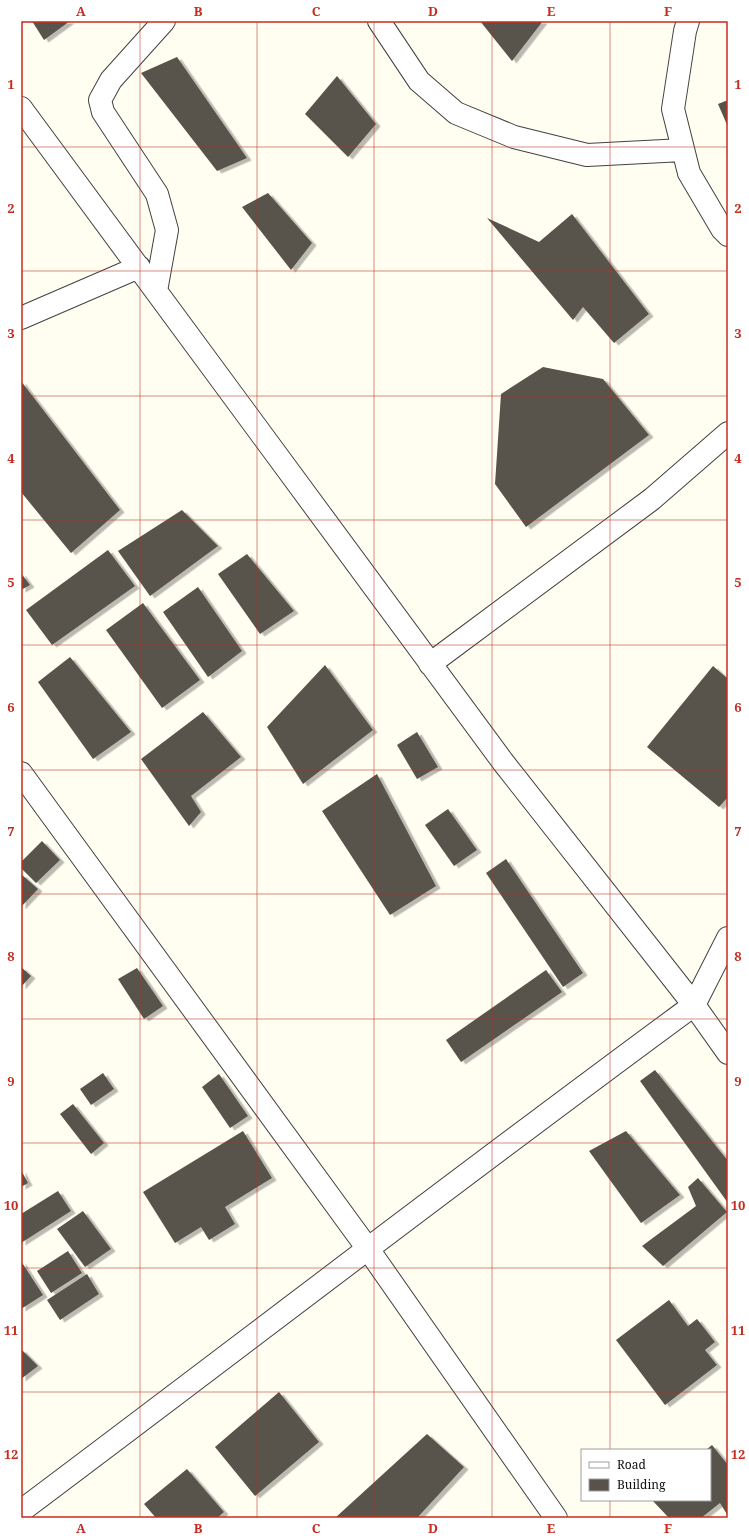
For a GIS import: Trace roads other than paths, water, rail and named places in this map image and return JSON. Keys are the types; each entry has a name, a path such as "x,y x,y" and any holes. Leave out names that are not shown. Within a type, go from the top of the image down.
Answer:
{"street":[{"path":"156,291 167,230 158,194 103,112 100,100 111,80 164,21"},
{"path":"379,21 419,81 456,113 463,116 514,137 587,155 683,150"},
{"path":"688,21 684,32 673,109 689,173 722,229 728,235"},
{"path":"21,108 503,762 694,1005 728,1053"},
{"path":"21,318 139,267"},
{"path":"430,664 652,499 728,433"},
{"path":"21,773 368,1249 556,1518"},
{"path":"21,1511 517,1136 694,1005 728,938"}]}
